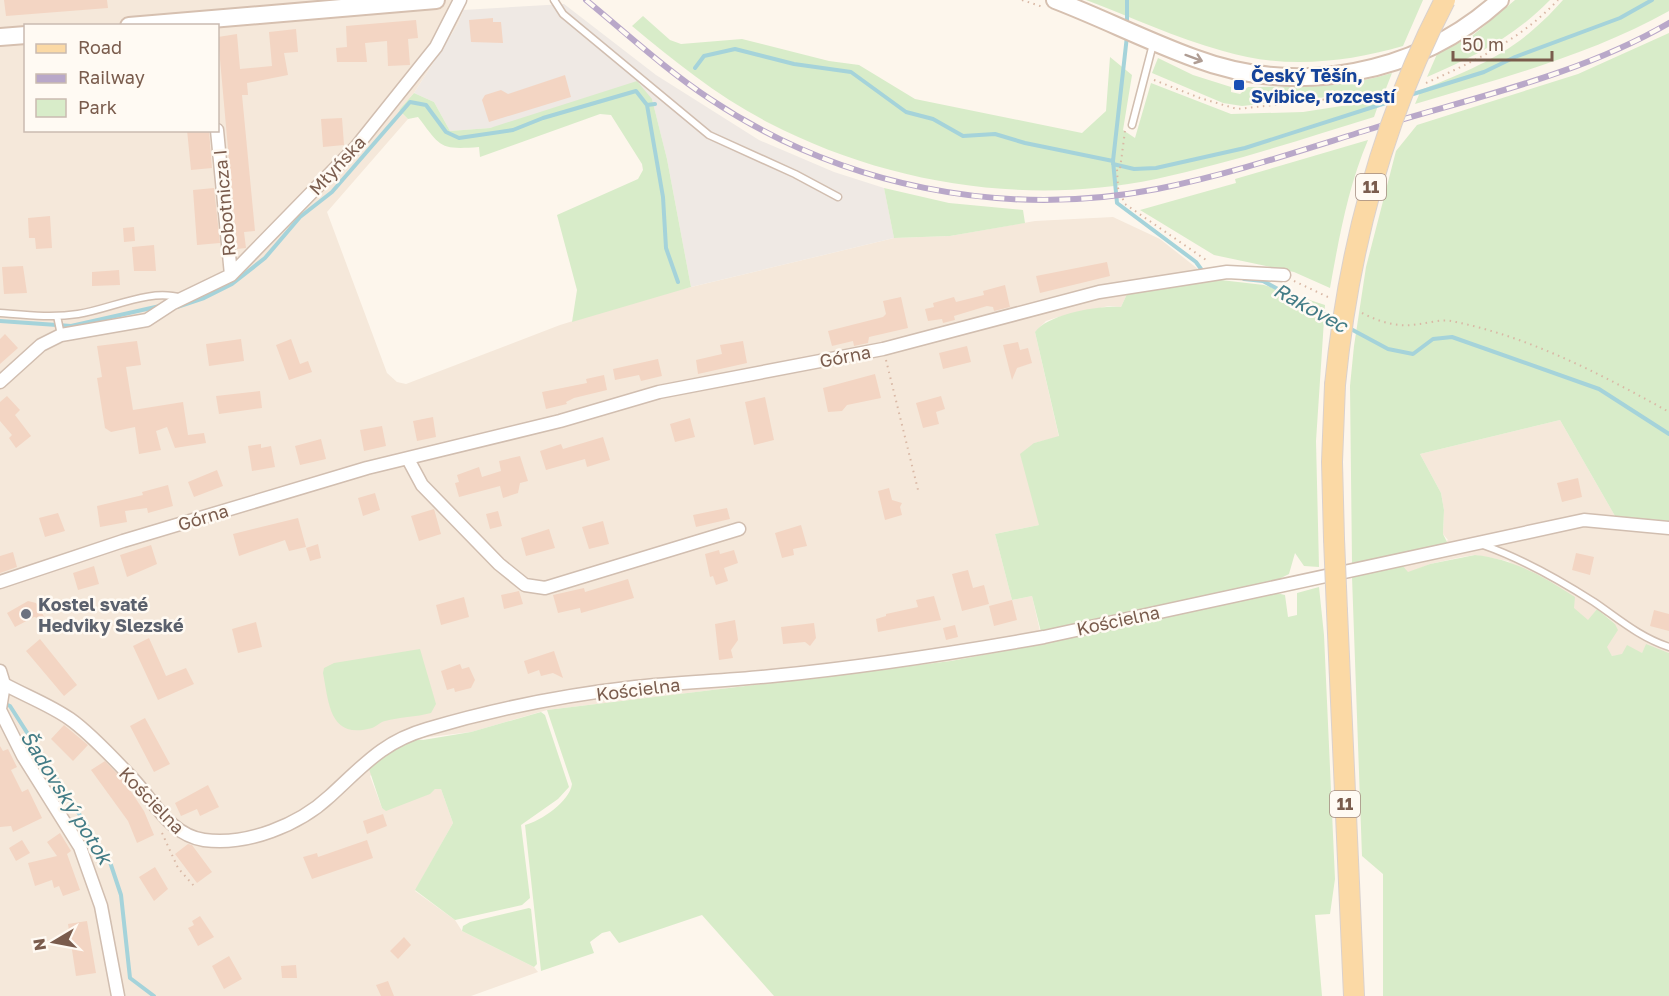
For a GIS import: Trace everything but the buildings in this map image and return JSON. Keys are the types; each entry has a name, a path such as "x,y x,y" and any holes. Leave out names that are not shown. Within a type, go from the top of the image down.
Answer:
{"main road":[{"path":"168,24 436,0"},
{"path":"1055,0 1194,58 1239,71 1296,78 1334,76 1373,68 1420,52 1457,33 1500,0"},
{"name":"11","path":"1353,996 1334,539 1332,462 1335,386 1345,299 1362,214 1402,92 1445,0"},
{"path":"0,37 24,34"}],"street":[{"name":"Młyńska","path":"0,382 41,345 60,334 147,320 173,304 231,275 356,147 436,47 460,0"},
{"name":"Robotnicza I","path":"217,132 231,275"},
{"name":"Górna","path":"0,582 123,541 367,468 560,421 659,392 883,349 1099,292 1227,272 1252,271 1284,275"},
{"path":"408,459 422,485 499,564 525,585 545,588 739,529"},
{"path":"1476,543 1584,520 1669,528"},
{"name":"Kościelna","path":"3,689 71,720 132,778 178,831 196,838 222,842 257,835 295,821 329,798 363,763 387,745 421,730 481,714 633,687 772,676 965,651 1044,637 1476,543"},
{"path":"0,671 3,689 0,709 23,756 80,847 100,906 121,993"}],"lane":[{"path":"554,0 562,14 709,135 795,174 838,197"},
{"path":"1132,125 1147,38"},
{"path":"0,313 57,318 166,293 173,304"},
{"path":"57,318 60,334"},
{"path":"1476,543 1535,566 1608,612 1638,635 1669,647"}],"path":[{"path":"1132,125 1127,127 1121,162 1117,169 1118,188 1125,204 1210,262 1206,266"},
{"path":"1284,275 1333,300"},
{"path":"1353,309 1383,324 1414,325 1448,320 1519,340 1615,382 1669,412"},
{"path":"883,349 919,494"},
{"path":"159,826 178,868 194,886"}],"shaded area":[{"path":"0,0 467,0 458,24 414,93 399,110 408,119 327,212 387,373 397,382 406,384 560,325 662,294 894,238 950,236 1035,221 1113,217 1160,239 1198,269 1169,278 1125,283 1127,294 1121,307 1109,306 1058,317 1046,321 1035,332 1059,437 1034,443 1039,525 995,534 1012,600 1032,596 1043,644 951,661 547,710 471,732 413,739 370,776 382,808 386,810 435,789 441,789 453,823 415,891 455,920 462,931 534,967 538,972 471,996 0,996"},
{"path":"564,4 656,75 759,140 834,172 884,188 894,238 691,287 667,159 652,99 490,128 450,131 434,102 414,93 458,24 463,10"},
{"path":"1560,420 1615,516 1669,521 1669,653 1646,645 1642,653 1612,656 1606,647 1615,624 1597,609 1588,621 1508,561 1475,555 1430,564 1408,573 1402,565 1448,540 1443,534 1444,510 1441,493 1420,454"}],"green space":[{"path":"1086,0 1423,0 1403,46 1336,60 1291,62 1245,57 1205,46"},
{"path":"1515,0 1550,0 1522,25 1493,45 1427,77 1437,54 1472,36"},
{"path":"1563,0 1669,0 1669,11 1639,27 1577,53 1415,104 1421,90 1463,73 1498,55 1530,32"},
{"path":"643,16 670,40 681,44 742,39 829,61 859,65 915,99 1082,133 1106,111 1110,57 1132,75 1123,130 1135,138 1151,83 1231,114 1303,112 1380,100 1374,117 1239,158 1156,179 1107,187 1057,190 1008,189 958,184 909,175 861,161 814,144 769,123 698,78 632,26"},
{"path":"1669,33 1669,521 1615,516 1560,420 1420,454 1441,493 1444,510 1443,534 1448,544 1352,563 1350,386 1354,346 1366,267 1396,151 1417,125 1578,74"},
{"path":"1158,58 1193,75 1231,87 1231,92 1240,94 1248,87 1338,84 1392,73 1385,91 1242,106 1223,103 1152,73"},
{"path":"637,81 652,99 667,159 691,287 572,322 577,290 557,215 638,179 643,170 642,164 611,115 600,114 480,157 479,147 448,147 432,135 418,117 408,119 399,110 414,93 434,102 450,131 490,128"},
{"path":"1368,140 1350,194 1330,288 1294,272 1214,255 1140,210 1236,183 1235,179"},
{"path":"884,188 949,203 1023,210 1025,223 950,236 894,238"},
{"path":"1212,279 1264,285 1325,305 1316,441 1319,567 1304,566 1295,553 1289,574 1277,580 1041,632 1032,596 1012,600 995,534 1039,525 1020,454 1034,443 1059,436 1035,332 1051,320 1075,312 1121,307 1127,294"},
{"path":"1475,555 1502,560 1551,582 1575,597 1574,608 1588,620 1597,609 1615,624 1618,630 1607,647 1612,656 1622,654 1627,645 1642,653 1646,644 1669,653 1669,996 1383,996 1383,874 1362,856 1352,577 1402,565 1408,572 1430,564"},
{"path":"1319,587 1324,635 1335,879 1330,914 1315,915 1322,996 774,996 702,915 619,943 610,931 602,933 590,942 594,953 541,971 525,825 554,809 566,797 572,784 547,710 951,661 1087,635 1276,593 1285,595 1288,617 1297,615 1297,593"},
{"path":"420,649 436,704 431,713 390,720 372,728 358,730 347,729 339,724 327,696 324,668 334,663"},
{"path":"541,712 545,715 569,787 558,799 521,825 530,898 522,905 455,920 415,890 453,823 441,789 435,789 430,794 386,811 382,808 369,769 373,763 413,739 423,740 471,732"},
{"path":"531,909 537,964 534,967 462,931 463,926 470,922"}],"waterway":[{"name":"Rakovec","path":"1127,0 1127,26"},
{"path":"1410,95 1484,72 1515,57 1620,18 1652,0"},
{"name":"Rakovec","path":"1127,36 1113,161 1117,203 1196,262 1204,273"},
{"path":"695,68 704,56 735,49 794,64 851,72 906,112 933,119 963,136 995,134 1025,143 1113,161"},
{"path":"177,307 204,298 232,284 265,258 300,217 332,192 410,102 426,105 446,132 459,138 513,130 543,118 636,91 647,105 655,104"},
{"path":"1113,164 1134,169 1156,168 1245,148 1392,101"},
{"path":"647,105 663,197 666,248 678,282"},
{"name":"Rakovec","path":"1244,279 1263,281 1337,321"},
{"path":"0,321 71,326 160,306"},
{"name":"Rakovec","path":"1349,328 1388,349 1413,354 1433,339 1452,337 1599,389 1669,434"},
{"name":"Šadovský potok","path":"3,703 10,706 110,862 121,895 130,978 154,996"}],"railway":[{"path":"586,0 662,64 710,99 760,129 813,154 868,174 924,188 982,197 1040,200 1099,197 1157,189 1241,169 1563,71 1600,57 1669,23"}],"place":[{"name":"Český Těšín, Svibice, rozcestí","path":"1239,85"},
{"name":"Kostel svaté Hedviky Slezské","path":"26,614"}]}
